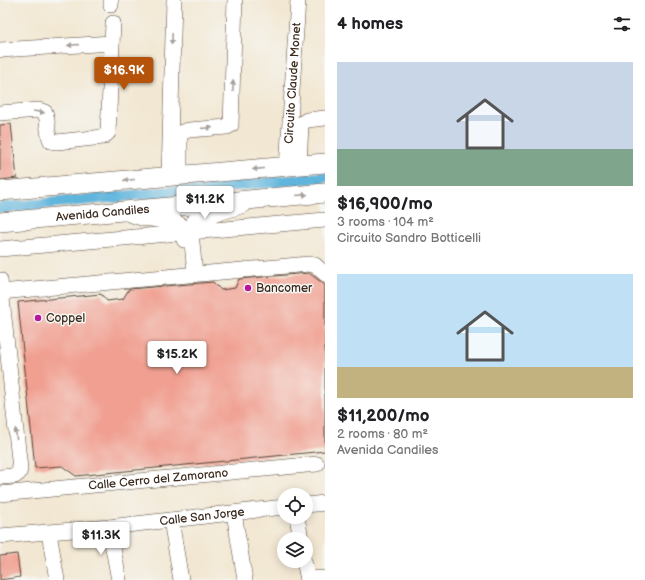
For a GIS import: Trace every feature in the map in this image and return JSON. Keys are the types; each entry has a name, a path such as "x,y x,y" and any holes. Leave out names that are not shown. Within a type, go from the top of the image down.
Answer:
{"main road":[{"path":"0,191 325,164"},
{"name":"Avenida Candiles","path":"0,223 325,193"}],"street":[{"path":"174,0 174,176"},
{"path":"174,176 182,132 188,130 227,127 231,125 235,0"},
{"name":"Circuito Claude Monet","path":"293,166 298,0"},
{"path":"0,113 39,110 45,112 47,118 48,135 51,140 57,142 103,137 108,134 113,23"},
{"path":"0,50 112,43"},
{"name":"Circuito Claude Monet","path":"293,166 301,124 307,120 325,118"},
{"path":"121,212 141,218 186,227 260,199"},
{"path":"0,249 186,227 325,220"},
{"path":"186,227 192,274"},
{"path":"0,477 15,476 19,473 7,407 0,288 309,264 315,265 325,274"},
{"name":"Calle Cerro del Zamorano","path":"0,494 317,464"},
{"path":"313,504 325,503"},
{"name":"Calle San Jorge","path":"0,536 109,527 277,508"},
{"path":"234,513 245,580"},
{"path":"171,520 181,580"},
{"path":"109,527 120,580"},
{"path":"48,533 57,580"},
{"path":"306,568 308,579 325,578"}],"building":[{"path":"11,124 17,178 0,180 0,125"},
{"path":"309,273 325,285 325,451 76,476 62,466 35,468 18,302 101,294 107,301 123,299 129,289 213,282 221,290 235,288 239,279"},
{"path":"17,554 20,577 0,580 0,556"}],"waterway":[{"path":"0,208 325,177"}],"place":[{"name":"Bancomer","path":"248,288"},
{"name":"Coppel","path":"38,318"}]}
